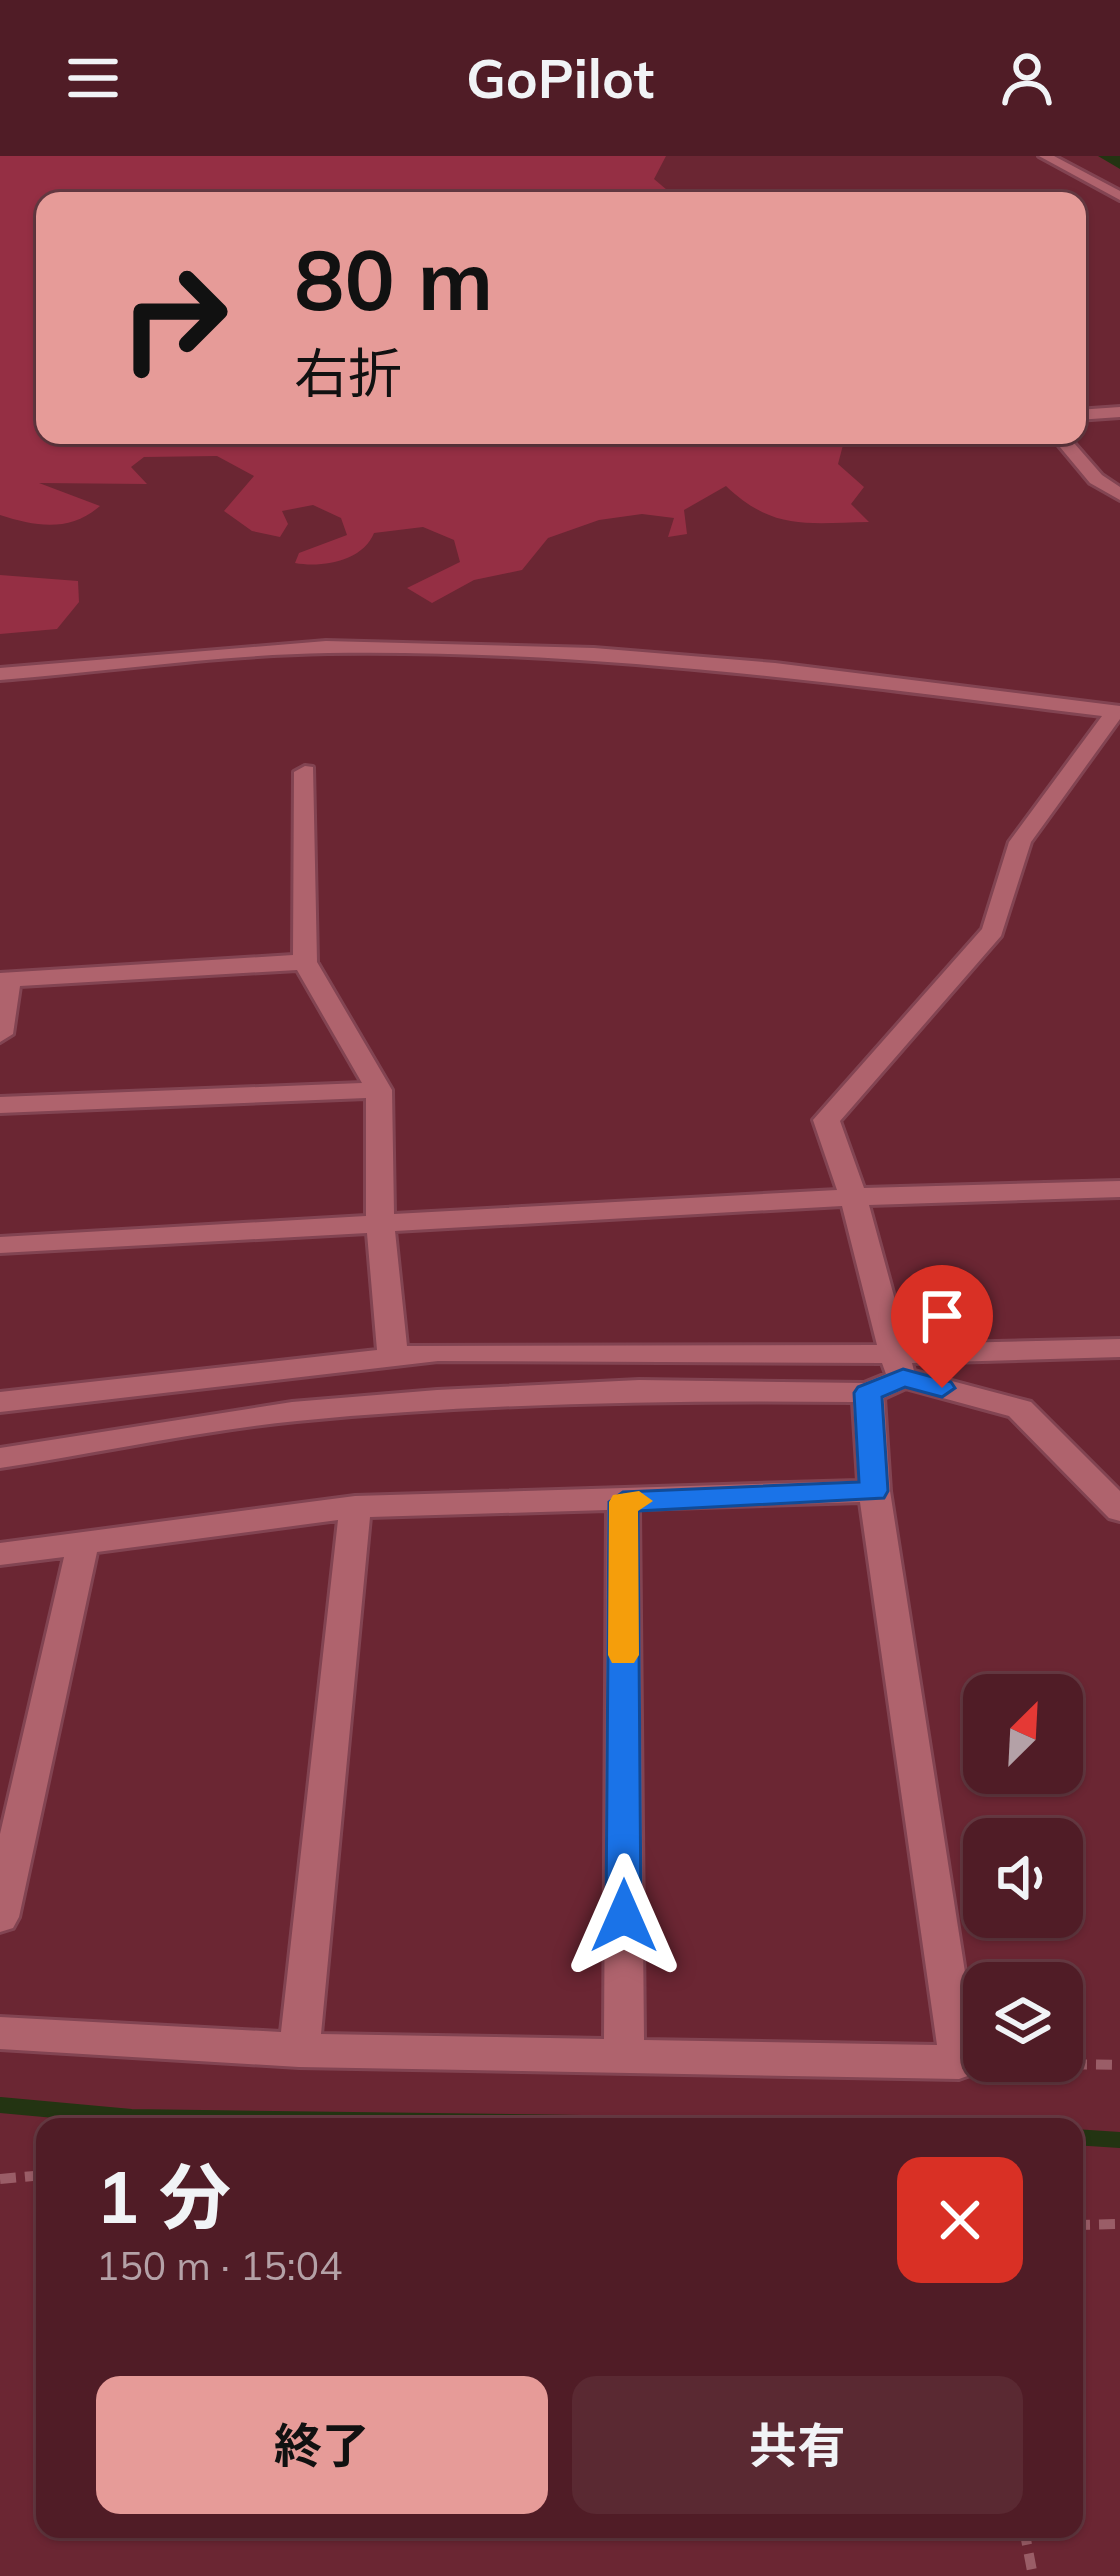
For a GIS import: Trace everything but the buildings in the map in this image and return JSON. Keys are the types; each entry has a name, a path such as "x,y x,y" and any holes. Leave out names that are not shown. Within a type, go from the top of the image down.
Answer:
{"street":[{"path":"1045,156 1120,196"},
{"path":"1086,415 1120,412"},
{"path":"1066,444 1096,479 1120,495"},
{"path":"0,674 326,647 594,654 775,669 1118,712 1020,842 993,931 826,1120 853,1197 897,1366"},
{"path":"305,772 304,962 379,1090 380,1226 392,1359"},
{"path":"0,1034 4,979 304,962"},
{"path":"0,1105 379,1090"},
{"path":"0,1245 853,1197 1120,1189"},
{"path":"0,1402 438,1352 897,1366 1120,1348"},
{"path":"0,1458 292,1412 417,1402 639,1390 868,1393 897,1366"},
{"path":"897,1366 1020,1408 1120,1510"},
{"path":"0,2033 299,2050 959,2062 874,1491 868,1393"},
{"path":"0,1554 355,1507 874,1491"},
{"path":"623,1502 624,2054"},
{"path":"299,2050 355,1507"},
{"path":"0,1917 83,1543"}],"path":[{"path":"959,2062 1120,2065"},
{"path":"0,2179 36,2176"},
{"path":"1083,2225 1120,2224"},
{"path":"1026,2538 1033,2576"}],"shaded area":[{"path":"0,156 666,156 654,179 669,192 36,192 36,444 842,444 838,464 864,487 851,504 869,522 809,523 776,517 743,501 726,486 684,510 687,534 668,537 674,518 642,514 599,520 548,538 522,570 474,580 432,603 407,588 460,562 454,540 423,527 374,533 361,550 341,560 295,563 299,553 347,535 341,518 313,505 282,511 288,524 280,537 252,531 224,511 254,476 217,456 144,457 131,467 147,484 39,483 100,506 77,520 40,524 0,515"},
{"path":"0,575 78,581 79,602 57,629 0,634"}],"waterway":[{"path":"1114,156 1120,160"},
{"path":"0,2105 131,2117 206,2118"},
{"path":"1083,2138 1120,2140"}],"slow traffic":[{"path":"623,1655 623,1502 639,1501"}],"route":[{"path":"624,1916 623,1502 874,1491 868,1393 903,1378 942,1388"}]}
